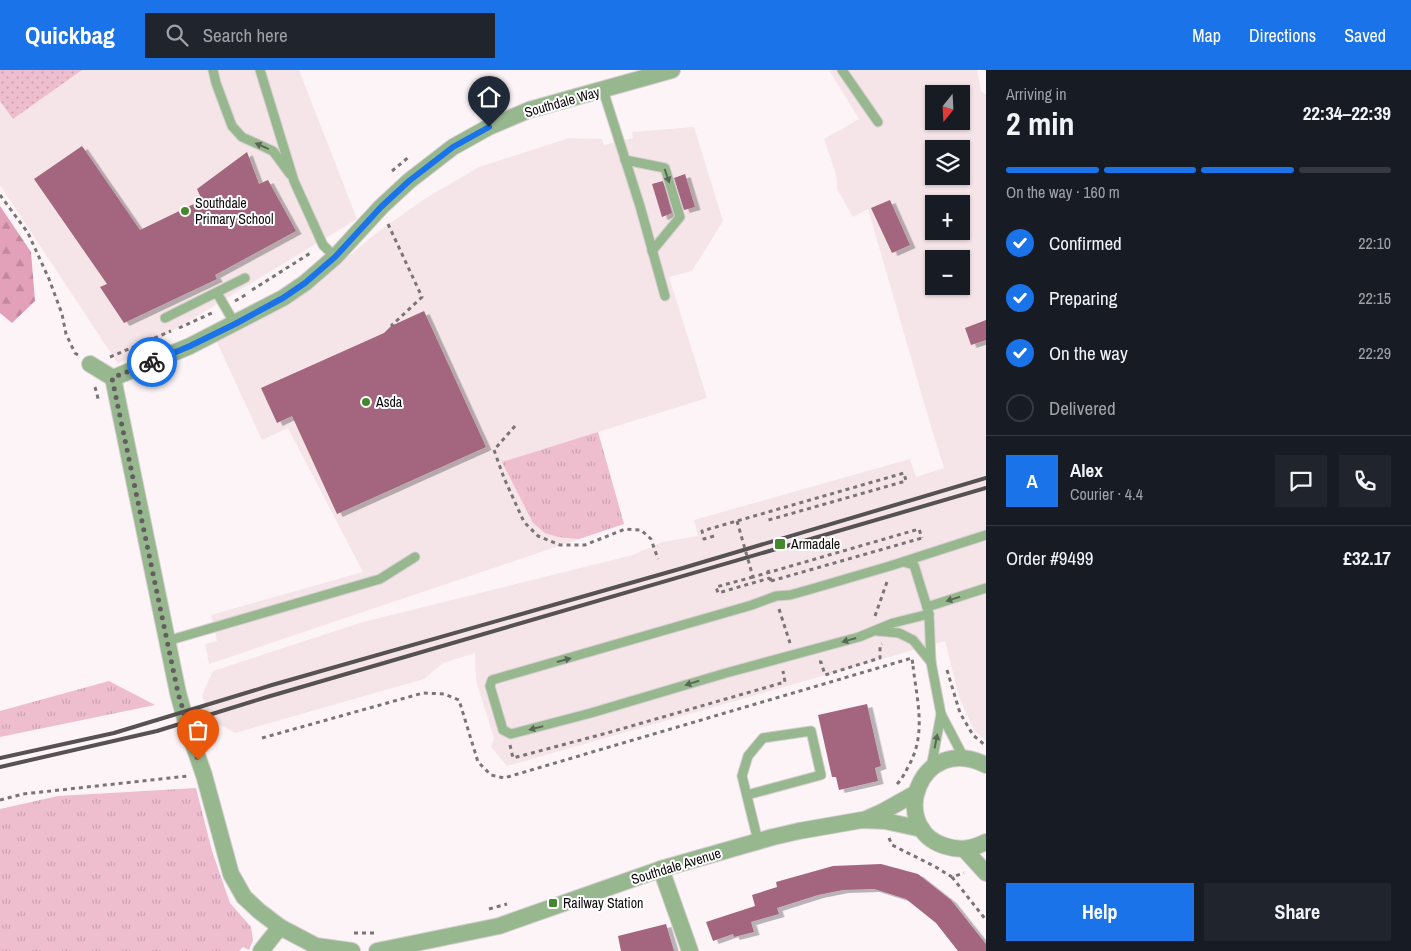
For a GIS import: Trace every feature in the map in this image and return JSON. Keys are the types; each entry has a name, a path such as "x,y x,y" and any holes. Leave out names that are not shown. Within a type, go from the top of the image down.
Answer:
{"street":[{"name":"Southdale Way","path":"112,378 190,346 283,298 305,283 335,257 381,207 409,181 453,147 489,127 529,110 672,70"},
{"path":"90,364 112,378 178,693 204,775 231,874 244,897 280,927 316,946 352,951"},
{"path":"986,765 964,758 952,758 941,762 931,768 921,780 916,793 915,805 917,818 922,829 930,838 941,845 952,849 965,850 986,842"},
{"name":"Southdale Avenue","path":"376,951 403,948 499,926 661,869 758,841 862,820 882,812 916,793"},
{"name":"Southdale Avenue","path":"862,820 885,821 922,829"},
{"path":"965,850 984,871"},
{"path":"661,869 690,951"},
{"path":"261,951 280,927"}],"lane":[{"path":"213,70 232,126 242,137 273,151 294,181"},
{"path":"260,70 294,181 323,245 335,257"},
{"path":"842,70 878,122"},
{"path":"603,90 640,206 665,296"},
{"path":"625,160 665,168 680,217 652,251"},
{"path":"165,318 245,278"},
{"path":"217,293 235,324"},
{"path":"986,534 819,588 790,595 776,596 752,605 492,680 490,686 503,730 511,734 859,637 986,588"},
{"path":"167,641 380,579 415,557"},
{"path":"904,562 914,565 928,611 931,662 941,714 964,758"},
{"path":"875,631 899,632 913,640 931,662"},
{"path":"931,768 941,714"},
{"path":"747,795 821,775 811,731 764,738 748,756 742,776 758,841"}],"path":[{"path":"389,174 417,151"},
{"path":"0,195 28,233 49,279 62,314 66,334 75,353 90,364 102,410"},
{"path":"381,207 422,297 391,326"},
{"path":"90,364 140,345 225,307 323,245"},
{"path":"514,426 494,450 504,478 524,522 538,536 560,545 585,545 625,529 641,530 651,539 658,559"},
{"path":"714,536 704,538 702,531 904,473 906,481 765,521"},
{"path":"737,521 753,576"},
{"path":"919,529 922,538 887,548 718,593 716,587 919,529"},
{"path":"813,663 821,662 825,675 880,658 880,645 873,623 891,574 887,548"},
{"path":"507,732 513,758 786,682 782,670 797,667 776,596"},
{"path":"880,645 885,642"},
{"path":"910,652 912,658"},
{"path":"894,787 900,781 912,759 920,733 920,710 913,666 944,657 960,713 973,735 986,746"},
{"path":"184,767 186,776"},
{"path":"0,800 23,794 204,775"},
{"path":"885,821 892,846 934,866 952,877 986,920"},
{"path":"952,877 984,871"},
{"path":"488,910 516,900"},
{"path":"350,934 375,933"}],"shaded area":[{"name":"Southdale Primary School","path":"0,70 299,70 357,219 118,364 0,185"},
{"path":"829,70 977,70 981,91 986,95 986,741 974,730 959,697 945,641 507,766 491,747 494,738 476,681 475,653 443,663 424,679 235,733 208,718 202,695 213,671 363,622 633,555 662,542 698,536 694,520 910,459 916,477 944,468 868,209 853,217 837,189 836,174 824,139 859,119"},
{"path":"694,127 723,221 692,271 669,277 707,398 598,432 624,524 209,664 205,644 217,641 211,615 363,572 288,428 262,440 216,340 291,304 375,234 423,200 479,167 569,138 602,139 604,145 633,138 632,132"}],"green space":[{"path":"0,70 82,70 13,119 0,101"},
{"path":"0,206 31,252 35,301 12,323 0,313"},
{"path":"598,432 624,524 579,539 558,537 545,533 533,523 502,462"},
{"path":"109,681 155,705 0,737 0,711"},
{"path":"196,788 212,851 230,903 251,927 253,940 249,950 243,947 239,951 0,951 0,809 58,796"}],"building":[{"path":"82,146 140,230 202,200 197,189 247,152 259,184 268,180 296,231 215,275 217,279 124,323 100,287 107,284 34,179"},
{"path":"685,174 695,207 684,210 674,178"},
{"path":"663,181 672,213 662,217 652,184"},
{"path":"890,200 910,245 892,253 871,208"},
{"name":"Asda","path":"424,311 486,447 337,514 292,416 277,423 261,388 384,333 391,326"},
{"path":"986,320 986,340 971,345 965,328"},
{"path":"867,704 881,766 875,768 878,781 839,790 836,777 832,777 818,715"},
{"path":"881,864 918,874 951,900 986,944 986,951 958,951 936,923 906,899 874,889 843,890 818,895 777,908 779,914 751,922 754,932 734,937 733,934 713,941 706,922 755,906 752,895 777,887 776,882 833,866"},
{"path":"666,924 674,951 621,951 618,936"}],"railway":[{"path":"0,758 114,733 272,685 683,568 986,478"},
{"path":"0,767 157,731 267,697 986,488"}],"way so far":[{"path":"152,362 112,378 178,693 198,760"}],"place":[{"name":"Southdale Primary School","path":"185,211"},
{"name":"Asda","path":"366,402"},
{"name":"Armadale","path":"780,544"},
{"name":"Railway Station","path":"553,903"}],"route":[{"path":"152,362 235,324 283,298 305,283 335,257 381,207 409,181 453,147 489,127"}]}
